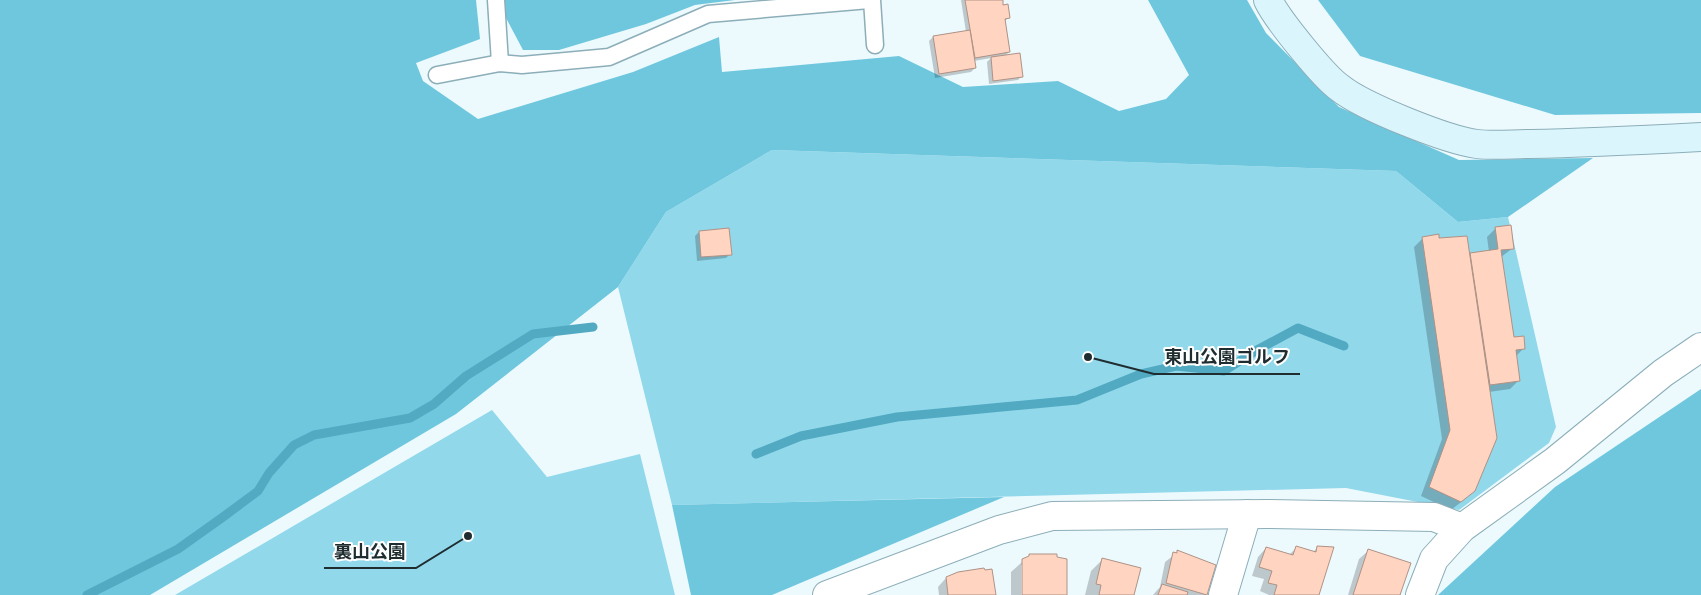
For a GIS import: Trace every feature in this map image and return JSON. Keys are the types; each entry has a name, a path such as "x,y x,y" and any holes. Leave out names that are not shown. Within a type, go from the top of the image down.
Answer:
{"street":[{"path":"1268,0 1272,9 1340,88 1382,110 1429,130 1476,144 1582,144 1701,137"},
{"path":"1420,595 1434,559 1462,528 1555,461 1663,373 1701,347"},
{"path":"827,595 886,584 999,530 1052,516 1247,514 1434,517 1462,528"},
{"path":"1223,595 1247,514"}],"lane":[{"path":"496,0 500,64"},
{"path":"437,75 500,64 522,65 609,57 708,14 870,0 875,45"}],"shaded area":[{"path":"0,0 476,0 480,39 416,63 423,81 478,119 633,72 719,37 722,72 899,56 963,87 1058,81 1119,111 1166,99 1189,75 1148,0 1247,0 1266,33 1339,107 1459,160 1593,158 1508,217 1458,222 1396,171 772,150 666,212 618,287 456,414 150,595 0,595"},
{"path":"504,0 735,0 695,5 646,24 559,50 523,50 505,16"},
{"path":"1318,0 1701,0 1701,113 1555,115 1360,56"},
{"path":"772,150 1396,171 1458,222 1508,217 1556,427 1549,443 1459,510 1346,488 672,505 618,287 666,212"},
{"path":"1701,389 1701,595 1438,595 1555,487"},
{"path":"492,410 547,477 640,454 675,595 175,595"},
{"path":"1004,497 772,595 691,595 672,505"}],"building":[{"path":"965,0 1003,0 1003,5 1008,4 1010,18 1005,19 1010,52 975,58"},
{"path":"970,30 976,68 939,74 933,36"},
{"path":"1020,53 1023,77 993,81 991,57"},
{"path":"1511,225 1514,249 1501,250 1514,337 1524,336 1525,349 1516,350 1520,381 1490,385 1470,253 1498,249 1495,227"},
{"path":"729,228 732,255 701,257 699,231"},
{"path":"1439,234 1439,238 1467,236 1497,438 1475,491 1461,502 1429,487 1450,430 1422,237"},
{"path":"1296,546 1316,552 1317,546 1334,547 1319,595 1274,595 1277,585 1268,583 1272,571 1259,567 1266,547 1293,555"},
{"path":"1368,549 1411,563 1400,595 1353,595"},
{"path":"1177,550 1216,565 1207,595 1166,583 1173,552 1177,553"},
{"path":"1029,554 1057,554 1057,557 1067,559 1067,595 1022,595 1022,559 1029,556"},
{"path":"1102,558 1141,568 1134,595 1099,595 1101,585 1096,584"},
{"path":"984,568 985,570 992,569 996,595 948,595 946,577 958,572"},
{"path":"1162,584 1188,592 1187,595 1158,595"}],"waterway":[{"path":"87,595 178,549 223,517 258,491 269,473 294,445 314,435 410,418 434,404 466,376 533,334 593,327"},
{"path":"756,454 801,436 897,417 1077,400 1141,374 1176,366 1224,371 1257,350 1298,328 1344,346"}],"place":[{"name":"東山公園ゴルフ","path":"1088,357"},
{"name":"裏山公園","path":"468,536"}]}
